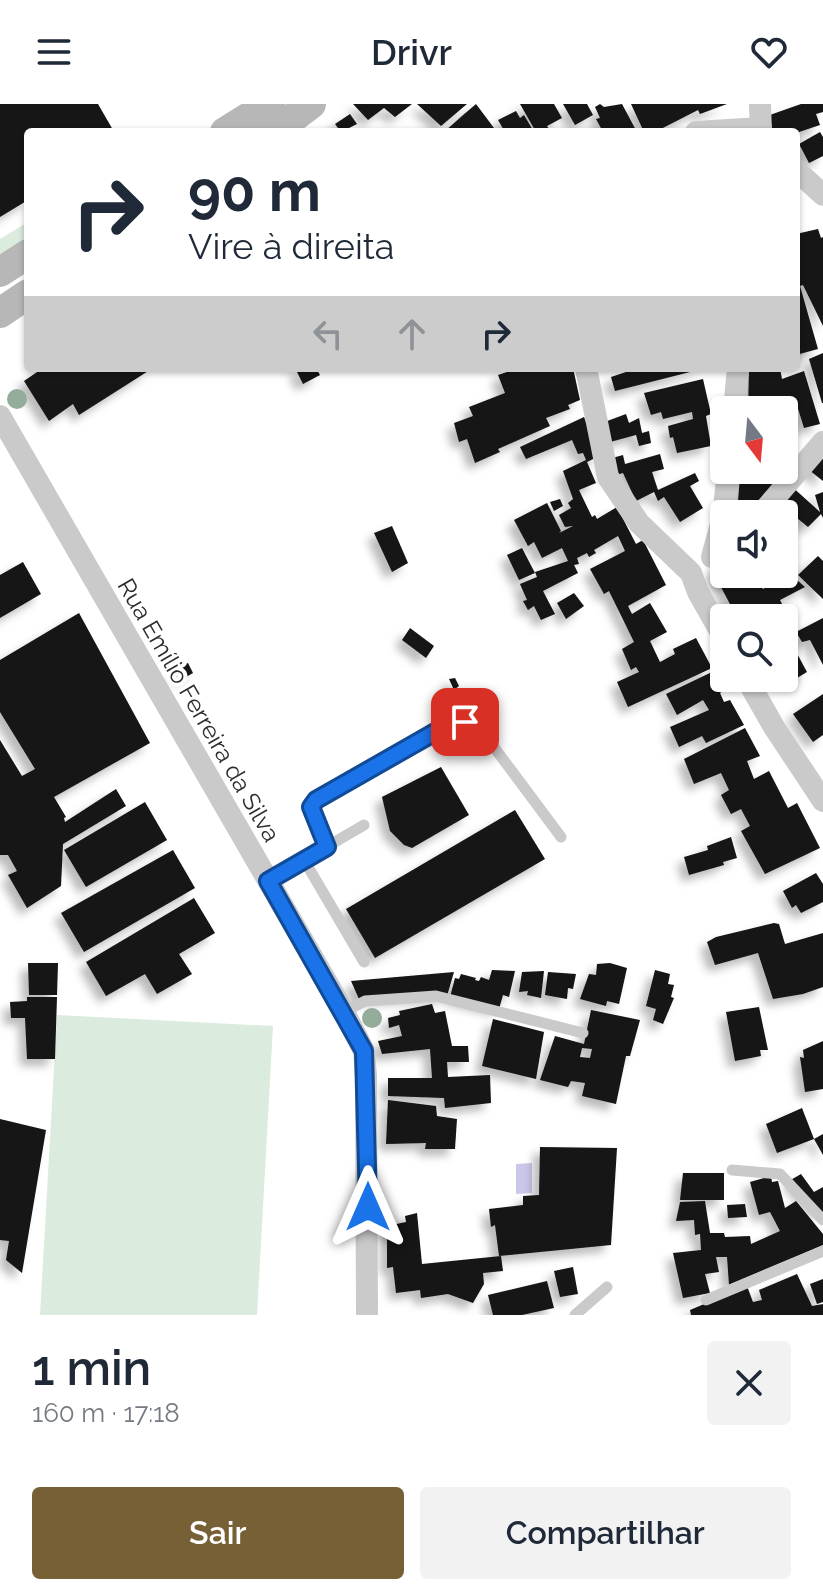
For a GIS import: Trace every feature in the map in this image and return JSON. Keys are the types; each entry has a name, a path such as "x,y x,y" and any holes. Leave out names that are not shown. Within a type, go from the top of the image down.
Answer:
{"main road":[{"path":"234,128 268,112 311,104"},
{"path":"0,272 24,257"},
{"path":"0,313 24,297"}],"street":[{"path":"760,104 762,128"},
{"path":"800,174 823,195"},
{"path":"587,372 608,477 639,523 691,573 710,613"},
{"path":"735,396 738,372"},
{"name":"Rua Emílio Ferreira da Silva","path":"0,416 364,1051 367,1315"},
{"path":"773,500 823,442"},
{"path":"691,573 710,559"},
{"path":"754,692 823,801"}],"lane":[{"path":"327,847 313,817 311,807 316,800 451,723 465,722 479,727 561,837"},
{"path":"268,881 364,825"},
{"path":"304,860 364,962"},
{"path":"344,1012 365,1001 436,996 583,1033"},
{"path":"732,1170 780,1174 823,1220"},
{"path":"706,1300 823,1251"},
{"path":"575,1315 607,1287"}],"green space":[{"path":"24,224 24,240 0,254 0,239"},
{"path":"57,1015 273,1026 257,1315 40,1315"}],"shaded area":[{"path":"532,1163 532,1193 516,1194 516,1164"}],"building":[{"path":"0,104 98,104 112,128 24,128 24,202 0,217"},
{"path":"353,104 412,104 395,117 384,108 368,120"},
{"path":"417,104 467,104 441,126"},
{"path":"476,104 494,128 448,128"},
{"path":"520,104 554,104 562,118 547,126 548,128 534,128"},
{"path":"563,104 587,104 593,115 575,125"},
{"path":"600,104 604,107 622,104 635,128 601,128 595,107"},
{"path":"631,104 727,104 700,114 698,110 663,128 642,128"},
{"path":"801,104 823,104 823,112 816,114 820,125 800,132 800,128 769,128 767,116"},
{"path":"516,111 520,118 524,115 532,128 503,128 498,120"},
{"path":"350,114 357,124 338,128 335,124"},
{"path":"820,132 823,156 809,163 800,143"},
{"path":"818,229 823,237 823,326 803,285 800,286 800,233"},
{"path":"800,286 818,349 800,354"},
{"path":"823,353 823,403 822,403 809,359"},
{"path":"804,371 820,424 804,428 798,396 748,396 749,372 781,372 782,379"},
{"path":"37,372 147,372 79,415 73,404 49,421 24,381"},
{"path":"297,372 318,372 320,375 303,384"},
{"path":"507,372 574,372 580,400 568,405 570,409 546,418 550,426 475,463 467,439 459,442 454,423 473,416 469,407 505,393 498,375"},
{"path":"626,372 690,372 615,391 611,377"},
{"path":"703,379 710,410 710,414 706,416 710,446 677,453 668,426 693,419 692,412 663,419 661,412 651,415 644,393"},
{"path":"626,414 629,423 639,418 642,433 649,431 651,443 639,446 636,435 610,442 602,423"},
{"path":"584,417 599,456 587,462 596,483 579,490 592,517 595,515 597,519 617,507 636,544 643,540 666,585 628,606 632,614 650,603 667,632 650,641 660,662 675,654 673,649 696,638 710,669 628,707 617,682 639,672 636,667 631,670 622,649 634,642 609,591 604,594 590,569 625,551 618,536 594,550 596,553 589,557 587,553 577,558 579,564 574,565 578,573 543,591 555,614 541,620 534,606 528,610 520,584 537,577 535,572 568,561 562,548 542,558 534,542 528,546 514,520 547,503 561,531 559,533 573,526 565,527 559,515 571,508 568,503 573,499 563,471 586,460 583,453 578,454 572,440 526,459 520,447"},
{"path":"823,451 823,481 804,466"},
{"path":"660,454 664,469 652,472 658,490 695,473 699,481 690,486 703,508 680,522 664,497 658,501 654,492 636,501 623,473 609,477 605,460 623,455 625,464"},
{"path":"739,484 776,484 764,500 738,500"},
{"path":"789,484 820,512 815,495 823,492 823,518 821,514 808,527 798,519 798,500 775,500"},
{"path":"560,499 563,506 554,511 550,502"},
{"path":"392,526 408,563 392,572 374,533"},
{"path":"522,548 535,573 519,580 507,555"},
{"path":"818,556 823,561 823,599 798,575"},
{"path":"23,562 41,594 0,618 0,575"},
{"path":"798,581 805,587 780,600 782,604 730,604 721,588 798,588"},
{"path":"574,593 584,606 566,619 557,603"},
{"path":"79,613 150,743 54,797 66,817 65,822 116,789 126,806 63,844 61,886 27,908 8,875 17,871 8,855 0,855 0,740 22,776 35,769 0,712 0,660"},
{"path":"823,618 823,665 810,640 802,642 798,631"},
{"path":"410,628 434,646 426,658 402,640"},
{"path":"798,655 807,672 798,677"},
{"path":"188,663 193,673 181,680 175,668"},
{"path":"710,673 710,692 721,692 724,702 730,700 744,725 706,743 702,736 679,747 670,727 709,710 703,700 677,715 666,694"},
{"path":"455,678 459,686 454,690 449,679"},
{"path":"823,694 823,735 813,742 793,714"},
{"path":"745,728 760,756 747,761 754,779 769,771 788,808 797,803 820,848 765,874 741,831 750,826 741,809 731,814 721,795 729,790 721,773 694,784 684,759"},
{"path":"441,767 469,815 412,848 404,845 390,831 382,797"},
{"path":"145,802 167,840 86,887 64,850"},
{"path":"515,810 545,859 375,958 346,909"},
{"path":"731,837 737,858 689,875 684,857 708,850 707,846"},
{"path":"173,850 195,888 84,952 61,913"},
{"path":"816,873 823,884 823,902 801,913 796,905 792,908 783,891"},
{"path":"194,898 215,933 179,954 192,974 157,994 145,974 106,996 86,962"},
{"path":"779,924 785,944 823,933 823,987 773,999 758,953 715,965 707,942"},
{"path":"28,963 58,963 57,995 29,995"},
{"path":"610,963 627,968 619,1004 607,1001 606,1006 580,999 589,974 596,975 597,964"},
{"path":"492,970 515,971 509,997 503,995 499,1009 450,997 455,978 459,979 461,974 479,981 481,977 489,980"},
{"path":"655,970 670,974 668,984 674,985 671,997 674,998 663,1024 653,1020 656,1009 646,1006"},
{"path":"544,971 541,998 527,995 528,991 519,992 522,972"},
{"path":"454,972 447,996 359,999 351,981"},
{"path":"548,972 576,974 573,989 568,988 567,999 545,995"},
{"path":"27,997 57,997 55,1059 27,1059 25,1018 11,1018 10,1002 27,1001"},
{"path":"432,1004 435,1013 445,1011 452,1046 468,1046 469,1062 447,1062 448,1077 490,1075 491,1103 445,1108 444,1098 388,1096 388,1078 432,1078 430,1049 382,1054 378,1041 402,1036 399,1025 389,1028 388,1018 400,1015 399,1011"},
{"path":"759,1007 768,1050 760,1050 761,1056 735,1061 726,1012"},
{"path":"591,1010 640,1020 630,1056 626,1056 616,1104 582,1096 585,1083 571,1081 568,1087 540,1080 555,1036 584,1044","holes":["582,1048 592,1049 590,1058 580,1057"]},
{"path":"493,1019 544,1032 536,1079 482,1066"},
{"path":"823,1041 823,1089 805,1092 800,1057 804,1058 803,1050"},
{"path":"388,1100 436,1106 437,1116 457,1119 455,1149 425,1149 426,1143 386,1144"},
{"path":"802,1108 814,1139 777,1153 766,1124"},
{"path":"0,1119 46,1130 22,1273 6,1260 9,1241 0,1240"},
{"path":"823,1134 823,1155 814,1139"},
{"path":"540,1147 617,1148 611,1245 499,1256 495,1225 491,1227 489,1209 523,1205 523,1196 539,1195"},
{"path":"683,1173 724,1173 724,1200 680,1200"},
{"path":"801,1174 814,1192 823,1187 823,1216 789,1181"},
{"path":"771,1176 772,1182 778,1181 785,1208 796,1201 823,1234 823,1245 729,1285 727,1257 716,1257 719,1272 705,1274 710,1293 683,1298 673,1253 701,1250 700,1234 695,1235 694,1220 676,1221 680,1202 705,1201 710,1233 724,1233 725,1237 750,1236 751,1244 780,1231 770,1212 759,1215 750,1182"},
{"path":"745,1204 747,1217 728,1218 727,1205"},
{"path":"417,1213 422,1264 501,1256 503,1271 483,1273 484,1284 473,1303 448,1294 421,1298 420,1290 396,1293 393,1267 387,1268 387,1226 406,1222 405,1216"},
{"path":"573,1267 578,1294 560,1297 554,1271"},
{"path":"797,1274 812,1306 823,1304 823,1315 691,1315 690,1310 747,1286 753,1302 762,1300 759,1290"},
{"path":"823,1279 823,1302 817,1304 810,1284"},
{"path":"547,1281 554,1308 522,1315 493,1315 488,1295"}],"route":[{"path":"368,1207 364,1051 268,881 327,847 313,817 311,807 316,800 451,723 465,722"}]}
